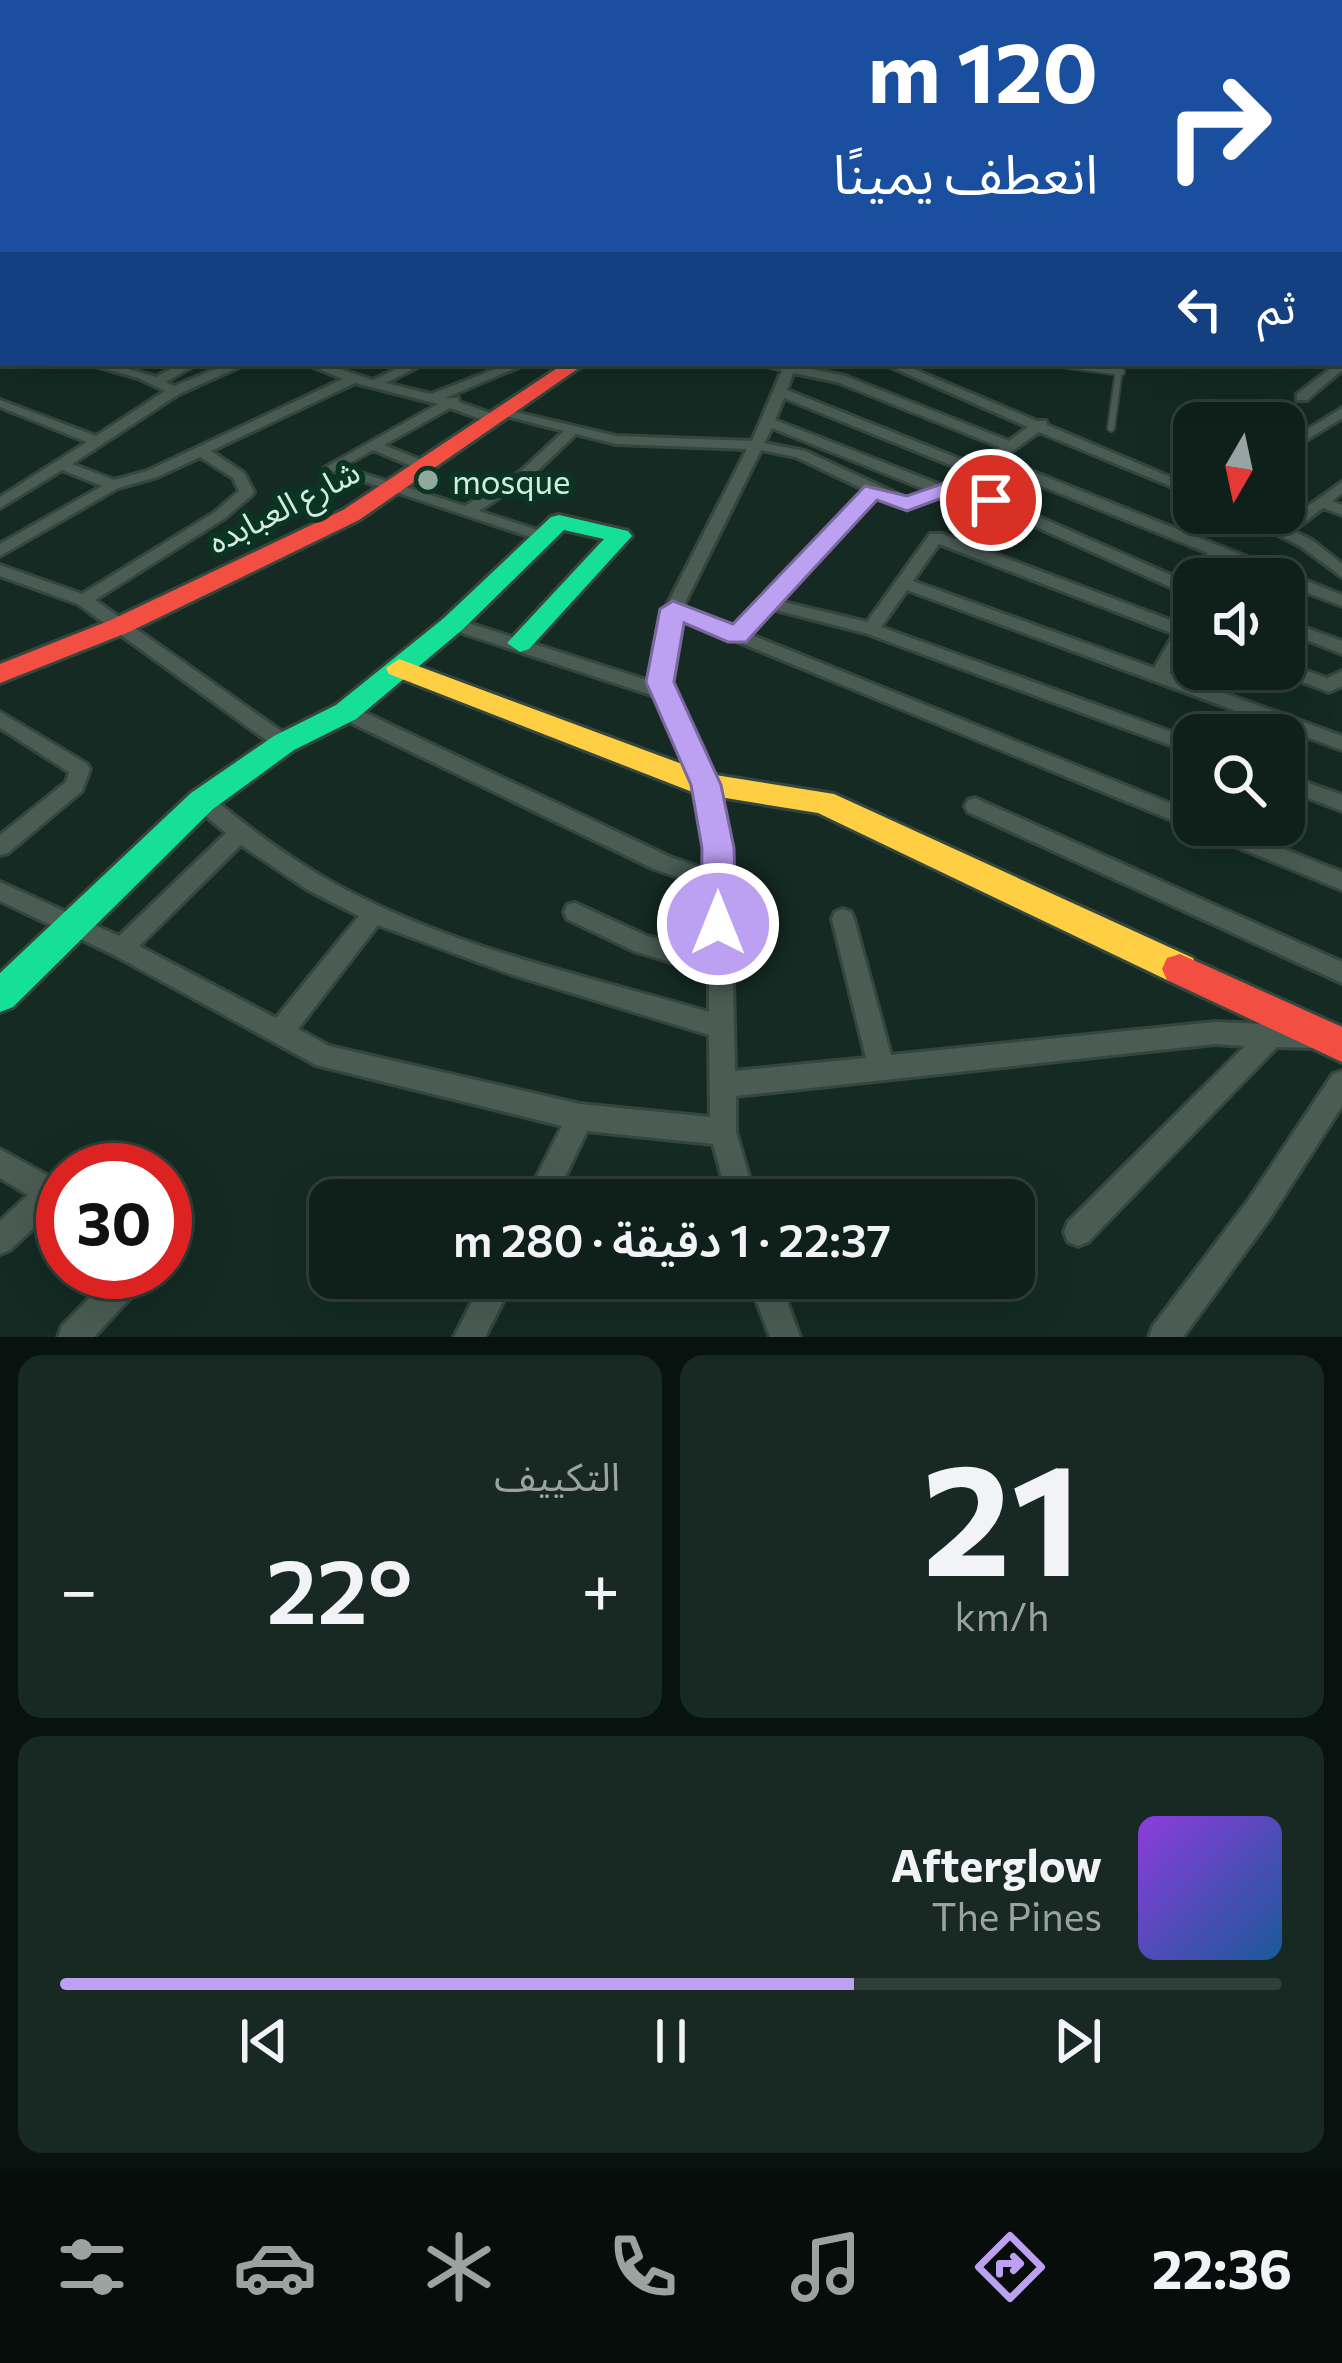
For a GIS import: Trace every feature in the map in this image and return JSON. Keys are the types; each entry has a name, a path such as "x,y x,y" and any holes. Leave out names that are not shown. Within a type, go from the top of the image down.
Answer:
{"street":[{"path":"101,366 174,391"},
{"path":"157,382 186,366"},
{"path":"0,504 174,391 235,366"},
{"path":"317,366 350,381 453,401 570,433 616,440 755,445 820,462 907,504 947,487 1041,424"},
{"path":"375,384 413,366"},
{"path":"436,397 514,366"},
{"name":"شارع العبابده","path":"0,674 120,626 397,488 568,366"},
{"path":"736,1179 723,1132 717,966 720,883 706,785 660,682 673,609 768,422 790,366"},
{"path":"793,366 876,392 1008,445"},
{"path":"896,366 1173,483"},
{"path":"1302,398 1338,366"},
{"path":"0,550 113,484 201,452 350,381"},
{"path":"780,392 1219,551 1342,601"},
{"path":"453,401 331,468 471,509 542,536"},
{"path":"2,403 95,440"},
{"path":"1305,436 1342,412"},
{"path":"768,422 947,487 1173,582"},
{"path":"471,509 526,474 570,433"},
{"path":"371,445 426,467"},
{"path":"84,600 220,515 248,492 239,476 201,452"},
{"path":"60,464 113,484"},
{"path":"1305,514 1342,486"},
{"path":"737,636 772,604 873,490"},
{"path":"1321,502 1342,511"},
{"path":"0,996 202,801 284,743 346,712 453,624 542,536 566,520 620,536 520,644"},
{"path":"1290,534 1342,572"},
{"path":"871,629 936,537 1173,627"},
{"path":"1213,558 1219,551"},
{"path":"0,570 84,600 284,743"},
{"path":"904,583 1342,743"},
{"path":"772,604 871,629 1173,739"},
{"path":"673,609 1173,814"},
{"path":"453,624 666,693"},
{"path":"1305,634 1342,648"},
{"path":"1159,675 1173,655"},
{"path":"399,668 706,785 824,802 1332,1042"},
{"path":"1305,677 1329,686 1342,677"},
{"path":"346,712 662,863 720,883"},
{"path":"0,847 80,778 80,770 2,723"},
{"path":"1305,789 1342,803"},
{"path":"202,801 238,835 372,916 718,1026"},
{"path":"975,806 1342,973"},
{"path":"122,948 238,835"},
{"path":"1253,846 1342,881"},
{"path":"0,891 68,927 122,948 325,1058 580,1118 723,1132"},
{"path":"575,911 642,944 717,966"},
{"path":"279,1034 372,916"},
{"path":"842,919 882,1070"},
{"path":"721,1085 1215,1033 1332,1042"},
{"path":"1078,1232 1271,1036"},
{"path":"1164,1337 1342,1083"},
{"path":"550,1179 580,1118"},
{"path":"0,1163 36,1184"},
{"path":"0,1240 36,1212"},
{"path":"73,1337 109,1299"},
{"path":"469,1337 489,1299"},
{"path":"776,1299 785,1337"}],"lane":[{"path":"1111,428 1120,368"}],"traffic: fast":[{"path":"0,996 202,801 284,743 346,712 453,624 559,522 620,536 520,643"}],"traffic: slow":[{"path":"399,668 706,785 823,802 1180,969"}],"traffic: jam":[{"path":"0,674 120,626 351,515 573,366"},
{"path":"1180,969 1342,1045"}],"place":[{"name":"mosque","path":"428,480"}],"route":[{"path":"718,924 718,848 706,785 682,721 660,682 673,609 737,636 772,604 810,555 873,490 907,504 956,485 991,500"}]}
